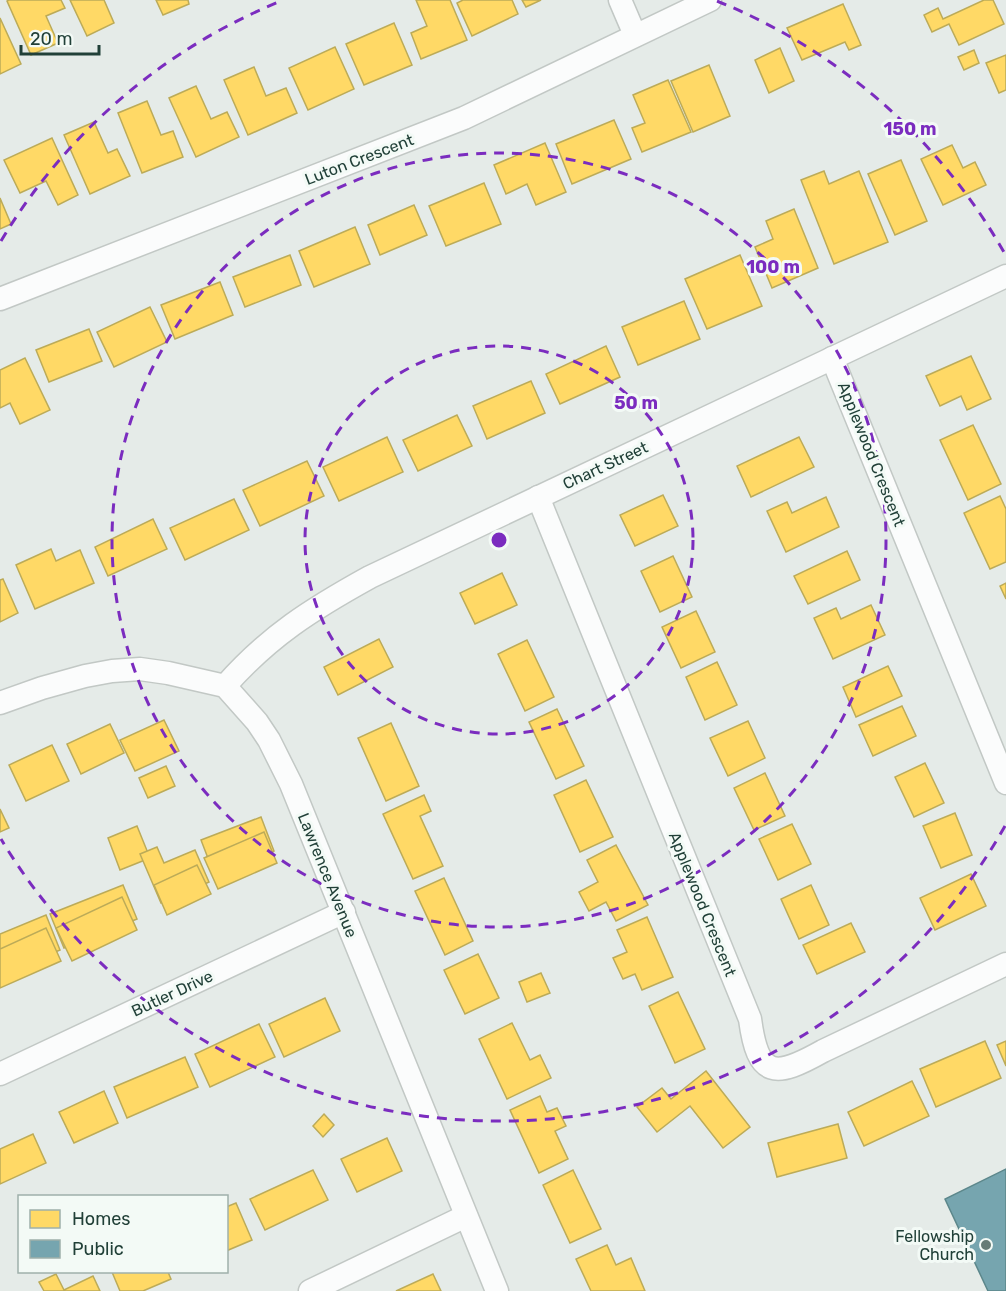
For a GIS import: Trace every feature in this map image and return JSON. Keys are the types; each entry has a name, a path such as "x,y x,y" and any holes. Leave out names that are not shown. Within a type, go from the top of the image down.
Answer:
{"street":[{"path":"620,0 635,35"},
{"name":"Luton Crescent","path":"0,299 464,118 710,0"},
{"name":"Chart Street","path":"225,686 245,664 284,629 326,601 415,555 1006,276"},
{"name":"Applewood Crescent","path":"832,358 1006,783"},
{"name":"Applewood Crescent","path":"538,497 750,1019 753,1045 759,1057 769,1068 783,1070 796,1066 1006,963"},
{"path":"0,704 42,688 85,676 140,669 225,686"},
{"name":"Lawrence Avenue","path":"225,686 269,740 291,784 497,1291"},
{"name":"Butler Drive","path":"0,1074 344,912"},
{"path":"310,1291 466,1216"}],"building: Homes":[{"path":"61,0 65,8 46,16 58,43 31,55 7,1"},
{"path":"70,0 104,0 114,23 87,36"},
{"path":"156,0 188,0 189,4 163,15"},
{"path":"416,0 450,0 467,40 421,59 411,33 427,26"},
{"path":"463,0 512,0 518,14 472,36 457,3"},
{"path":"522,0 541,0 526,7"},
{"path":"984,0 993,0 1004,24 959,45 949,24 932,32 924,15 938,8 943,19"},
{"path":"843,4 861,45 849,50 845,42 802,60 787,28"},
{"path":"0,18 21,64 0,74"},
{"path":"394,23 412,65 364,85 346,44"},
{"path":"335,47 354,89 308,110 289,68"},
{"path":"780,48 794,81 769,93 755,60"},
{"path":"974,50 979,63 964,70 958,57"},
{"path":"1006,55 1006,90 999,93 986,63"},
{"path":"709,65 730,116 693,132 671,81"},
{"path":"254,67 266,96 286,88 297,113 248,135 224,80"},
{"path":"668,80 691,132 642,152 632,128 645,123 633,95"},
{"path":"196,86 211,119 227,112 239,137 196,157 169,98"},
{"path":"147,101 161,135 173,131 183,157 142,173 118,113"},
{"path":"614,120 631,159 572,184 556,144"},
{"path":"94,122 108,153 117,149 130,176 90,194 64,135"},
{"path":"52,138 78,195 58,205 46,181 20,193 4,160"},
{"path":"545,143 566,192 536,205 527,184 506,194 494,165"},
{"path":"952,145 963,168 975,162 986,185 943,205 921,159"},
{"path":"901,160 927,221 895,235 868,174"},
{"path":"824,171 829,184 859,171 888,242 834,264 801,180"},
{"path":"484,183 501,224 446,246 429,206"},
{"path":"0,198 11,224 0,229"},
{"path":"414,205 427,235 380,255 368,225"},
{"path":"794,209 818,268 772,288 755,247 773,239 766,221"},
{"path":"355,227 370,264 314,287 299,251"},
{"path":"290,255 301,285 245,307 233,277"},
{"path":"740,255 762,306 707,329 685,279"},
{"path":"220,282 233,315 175,339 161,305"},
{"path":"684,301 700,339 638,365 622,327"},
{"path":"150,307 167,342 114,367 97,332"},
{"path":"89,329 102,361 49,382 36,350"},
{"path":"606,346 620,377 560,404 546,374"},
{"path":"971,356 991,399 967,410 961,396 940,406 926,376"},
{"path":"25,358 50,410 20,424 10,403 0,408 0,370"},
{"path":"531,381 545,413 487,439 473,406"},
{"path":"457,415 472,446 418,471 403,440"},
{"path":"973,425 1001,484 968,500 940,440"},
{"path":"387,437 403,472 339,501 323,467"},
{"path":"799,437 814,467 751,497 737,466"},
{"path":"307,461 324,496 260,526 243,490"},
{"path":"663,495 678,526 635,546 620,515"},
{"path":"1000,496 1006,509 1006,562 990,569 964,513"},
{"path":"826,497 839,527 786,552 767,511 787,502 792,513"},
{"path":"234,499 249,530 185,560 170,528"},
{"path":"153,519 167,549 108,576 95,547"},
{"path":"51,549 56,561 80,550 94,583 35,609 16,565"},
{"path":"847,551 860,580 808,604 794,576"},
{"path":"673,556 692,597 660,612 641,571"},
{"path":"502,573 517,605 475,624 460,593"},
{"path":"3,579 18,613 0,622 0,580"},
{"path":"1006,583 1006,599 1000,586"},
{"path":"871,605 885,635 833,659 814,618 836,608 841,619"},
{"path":"696,611 715,652 681,668 662,627"},
{"path":"379,639 393,667 338,695 324,667"},
{"path":"527,640 554,697 525,711 498,654"},
{"path":"717,662 737,705 705,720 686,677"},
{"path":"888,666 902,696 856,717 843,687"},
{"path":"902,706 916,736 873,756 859,725"},
{"path":"557,709 584,766 556,779 529,722"},
{"path":"164,720 179,751 135,771 120,740"},
{"path":"748,721 765,758 728,776 710,738"},
{"path":"391,723 419,786 386,801 358,738"},
{"path":"110,724 124,753 81,774 67,744"},
{"path":"52,745 69,781 26,801 9,765"},
{"path":"925,763 944,803 914,817 895,777"},
{"path":"166,766 175,786 148,798 139,778"},
{"path":"765,773 785,816 754,830 734,788"},
{"path":"586,780 613,837 580,852 554,795"},
{"path":"424,795 431,811 420,816 443,866 413,879 383,814"},
{"path":"0,809 9,828 0,832"},
{"path":"955,813 972,855 941,868 923,826"},
{"path":"261,817 274,851 214,874 201,840"},
{"path":"792,824 811,864 778,880 759,839"},
{"path":"137,826 150,858 120,870 108,838"},
{"path":"264,832 277,863 218,889 204,858"},
{"path":"616,845 648,905 616,921 606,902 589,911 579,892 598,882 587,860"},
{"path":"157,847 164,863 195,850 209,882 161,903 140,854"},
{"path":"197,865 211,894 167,915 154,885"},
{"path":"971,874 986,906 935,930 920,898"},
{"path":"444,878 473,941 445,955 415,891"},
{"path":"123,885 137,919 64,948 50,914"},
{"path":"811,885 829,925 799,939 781,899"},
{"path":"122,897 137,930 72,961 56,928"},
{"path":"46,915 60,950 10,970 9,966 0,970 0,934"},
{"path":"647,917 673,977 642,990 635,974 623,979 613,958 627,952 617,930"},
{"path":"851,923 865,952 817,974 803,945"},
{"path":"46,928 61,961 0,988 0,949"},
{"path":"478,954 499,998 465,1014 444,970"},
{"path":"541,973 550,993 527,1002 519,982"},
{"path":"678,992 705,1049 675,1063 649,1006"},
{"path":"325,998 340,1031 284,1057 269,1024"},
{"path":"512,1023 530,1060 540,1055 551,1078 507,1099 479,1039"},
{"path":"259,1024 275,1057 210,1087 195,1054"},
{"path":"985,1041 1001,1078 936,1107 920,1069"},
{"path":"1006,1041 1006,1066 997,1045"},
{"path":"185,1057 198,1087 127,1118 114,1087"},
{"path":"706,1071 750,1127 723,1148 690,1106 657,1132 637,1107 662,1088 671,1099"},
{"path":"912,1081 929,1116 864,1146 848,1112"},
{"path":"104,1091 118,1123 74,1143 59,1112"},
{"path":"540,1096 547,1112 557,1108 566,1126 555,1131 568,1159 539,1173 510,1110"},
{"path":"324,1114 334,1125 323,1137 313,1126"},
{"path":"838,1124 847,1158 777,1177 768,1143"},
{"path":"33,1134 46,1163 0,1184 0,1149"},
{"path":"387,1138 402,1171 357,1192 341,1159"},
{"path":"313,1170 328,1200 265,1230 250,1199"},
{"path":"573,1170 601,1229 570,1243 543,1185"},
{"path":"236,1203 252,1240 228,1250 228,1206"},
{"path":"607,1245 616,1265 631,1258 645,1291 591,1291 576,1259"},
{"path":"112,1273 168,1273 171,1279 143,1291 120,1291"},
{"path":"56,1274 64,1290 93,1276 100,1291 44,1291 39,1282"},
{"path":"433,1274 441,1291 396,1291"}],"building: Public":[{"name":"Fellowship Church","path":"1006,1169 1006,1291 988,1291 945,1199"}],"place":[{"name":"Fellowship Church","path":"986,1245"}]}
